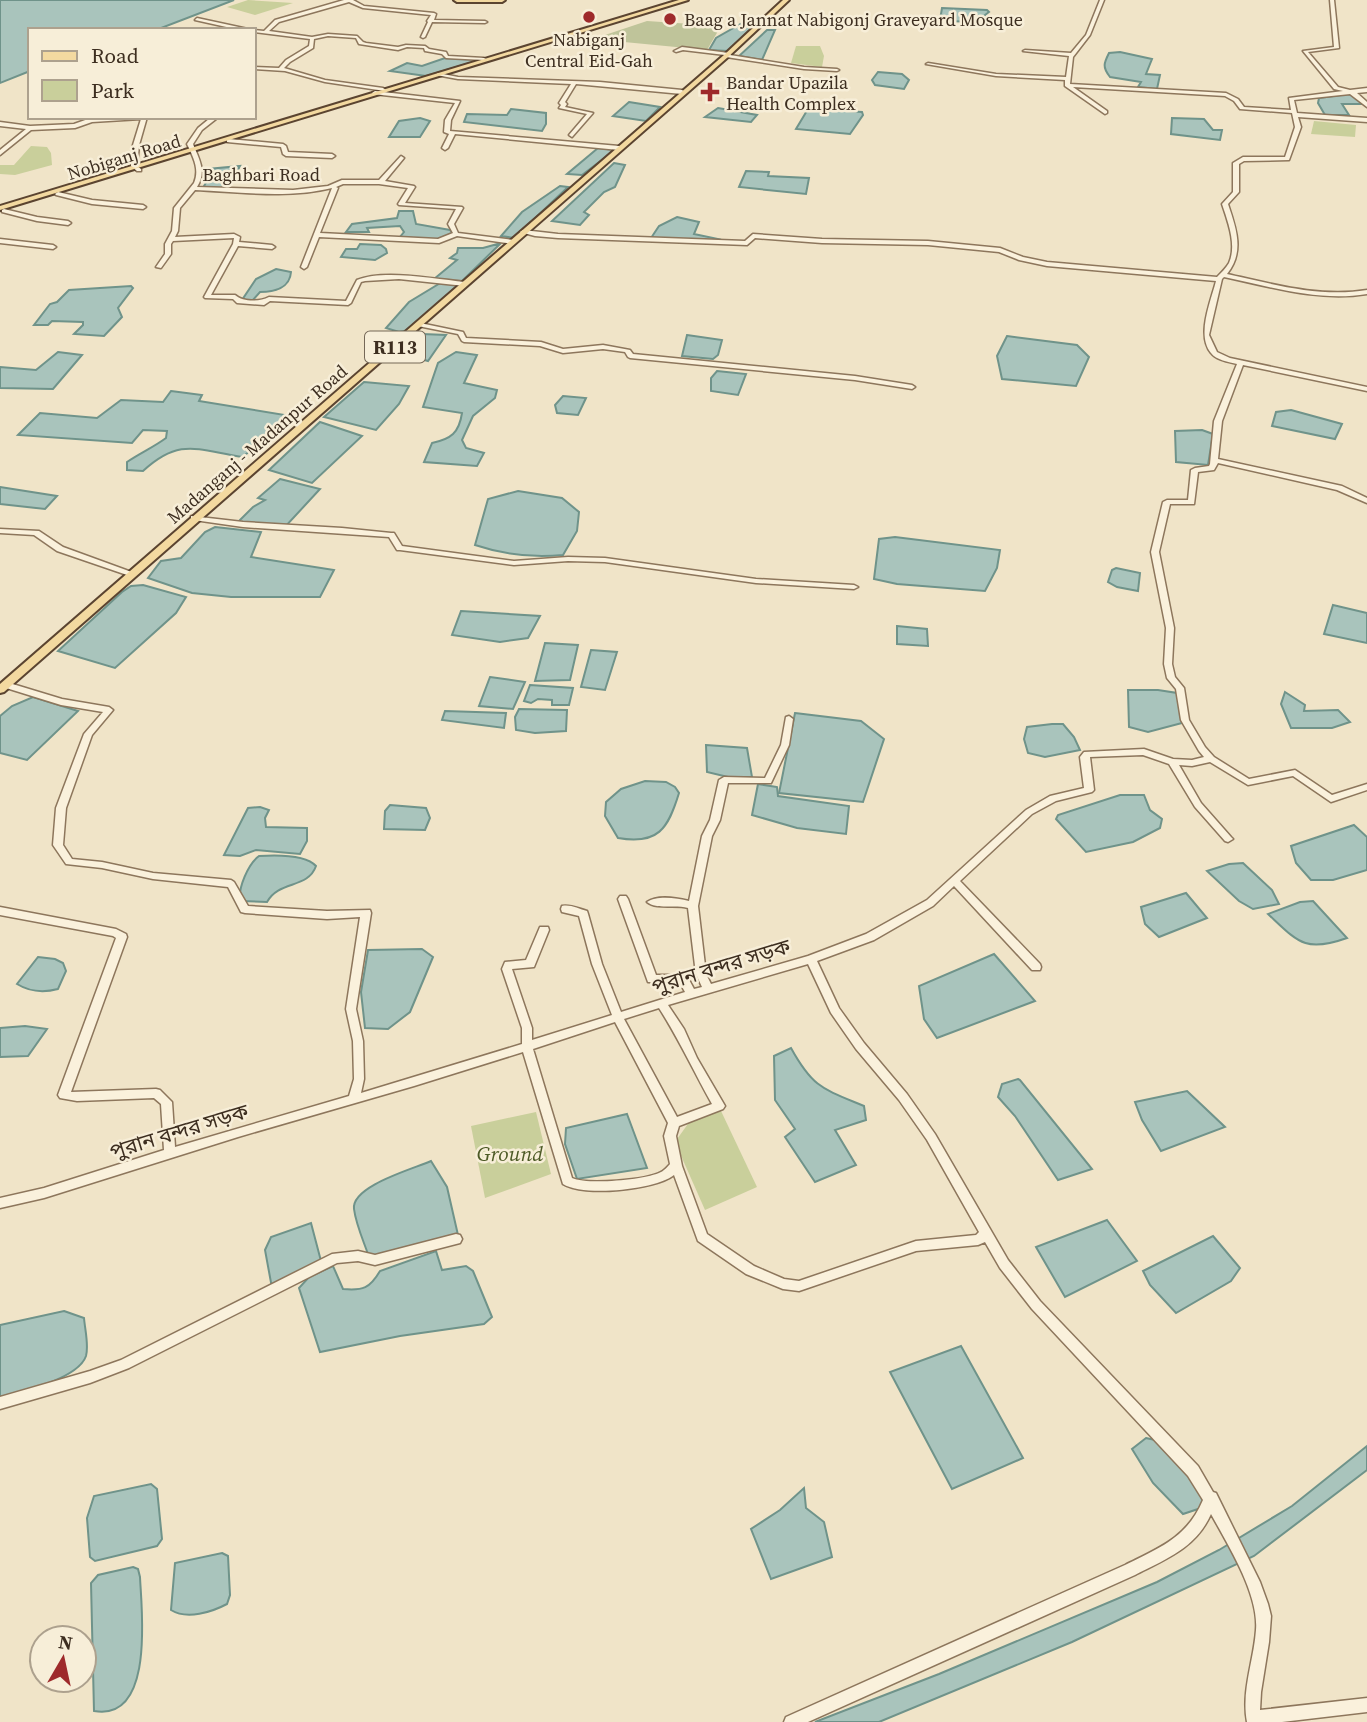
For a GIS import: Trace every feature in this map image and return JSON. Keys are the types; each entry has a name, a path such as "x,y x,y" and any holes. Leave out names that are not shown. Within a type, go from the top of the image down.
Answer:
{"main road":[{"path":"457,0 502,0"},
{"name":"Nobiganj Road","path":"194,151 484,59 685,0"},
{"name":"Madanganj - Madanpur Road","path":"3,687 194,518 420,325 616,148 727,55 786,0"},
{"name":"Nobiganj Road","path":"501,54 555,43 695,1"},
{"name":"Nobiganj Road","path":"1,210 371,97 379,92"},
{"name":"Nobiganj Road","path":"1,210 137,168"}],"street":[{"path":"266,32 277,21 349,0 363,7 434,14 423,37"},
{"path":"1067,82 1072,55 1087,35 1102,0"},
{"path":"1332,0 1337,48 1305,51 1326,78 1344,91 1354,93 1367,106"},
{"path":"197,19 239,28"},
{"path":"429,21 485,22"},
{"path":"256,31 312,38 325,35 359,37 361,43 374,46 398,49 406,46 425,47 427,50 444,53 446,57 484,59"},
{"path":"280,70 288,61 311,47 312,38"},
{"path":"676,51 682,48 804,68 837,70"},
{"path":"1025,51 1072,55"},
{"path":"928,64 996,75 1226,95 1236,100 1242,108 1367,120"},
{"path":"256,68 280,70 379,92 458,102 445,131 616,148"},
{"path":"438,74 458,78 574,83 682,92"},
{"path":"1067,82 1105,112"},
{"path":"574,83 562,103 562,108 599,114"},
{"path":"1367,90 1291,99 1298,127 1284,160 1243,159 1236,163 1236,192 1225,204 1234,233 1234,255 1222,277 1206,335 1214,353 1240,364 1367,389"},
{"path":"572,135 590,113"},
{"path":"0,124 30,128 75,126 91,120 109,119"},
{"path":"137,168 136,145 143,119"},
{"path":"194,151 190,144 193,137 213,119"},
{"path":"0,153 30,128"},
{"path":"445,148 453,132"},
{"path":"229,141 283,146 284,154 332,156"},
{"name":"Baghbari Road","path":"193,188 199,183 200,175 194,151"},
{"path":"381,182 401,158"},
{"name":"Baghbari Road","path":"193,188 296,192 335,188 342,182 381,182 412,187 401,204 460,208 451,224 456,234"},
{"path":"159,267 168,254 177,208 193,188"},
{"path":"304,267 335,188"},
{"path":"58,194 92,202 143,206"},
{"path":"1,210 68,223"},
{"path":"523,232 551,237 696,244 715,241 747,243 752,236 928,243 1000,250 1021,260 1047,264 1222,277 1351,295 1367,292"},
{"path":"318,235 440,241 456,234 513,242"},
{"path":"171,239 238,237 272,247"},
{"path":"238,237 207,296 235,297 237,301 264,303 271,299 346,303 354,295 359,281 364,279 399,277 465,284"},
{"path":"0,241 52,247"},
{"path":"206,309 213,297"},
{"path":"420,325 461,333 467,340 541,344 550,349 580,351 604,347 628,351 630,356 855,378 912,387"},
{"path":"1240,364 1218,421 1215,460 1211,468 1195,470 1191,502 1167,502 1155,552 1170,628 1168,655 1171,678 1180,688 1185,720 1202,749 1212,760 1248,782 1295,773 1331,799 1367,787"},
{"path":"1215,460 1339,488 1367,501"},
{"path":"194,518 238,526 333,532 353,530 391,535 400,548 514,563 568,559 605,560 756,581 854,587"},
{"path":"0,531 36,533 60,549 133,574"},
{"path":"3,687 61,702 109,710 88,734 61,808 58,845 69,862 102,865 153,876 231,884 245,909 327,915 366,913 351,1009 358,1041 359,1079 354,1098"},
{"path":"708,989 701,974 693,906 707,836 715,820 724,780 769,780 785,745 789,719"},
{"name":"পুরান বন্দর সড়ক","path":"0,1203 44,1193 527,1048 691,994 811,959 870,937 930,904 1028,812 1053,798 1089,790 1085,757 1087,754 1144,752 1172,762 1212,760"},
{"path":"1172,762 1198,805 1228,839"},
{"path":"956,881 1036,967"},
{"path":"623,898 652,979 682,979 691,994"},
{"path":"652,902 680,902 693,906"},
{"path":"566,909 583,914 597,964 618,1018 674,1123 670,1136 676,1166 702,1237 750,1270 789,1286 799,1286 916,1246 978,1240 986,1234"},
{"path":"0,911 64,921 116,933 122,937 64,1095 77,1097 156,1093 166,1102 170,1154"},
{"path":"544,930 531,962 509,965 507,969 527,1028 527,1048 549,1126 570,1185 621,1184 666,1176 676,1166"},
{"path":"811,959 835,1010 860,1046 910,1107 1004,1264 1036,1305 1193,1471 1211,1498 1261,1604 1264,1616 1259,1658 1254,1672 1253,1720 1367,1705"},
{"path":"662,1004 719,1106 674,1123"},
{"path":"0,1403 125,1364 336,1258 358,1256 375,1260 456,1239"},
{"path":"790,1722 1130,1570 1185,1542 1203,1522 1211,1498"}],"green space":[{"path":"248,0 293,3 255,15 227,7"},
{"path":"647,21 721,26 707,50 593,39"},
{"path":"796,46 820,46 824,56 822,67 791,63"},
{"path":"1314,121 1356,125 1355,137 1311,134"},
{"path":"31,146 47,147 51,153 52,165 15,175 0,174 0,165 14,165"},
{"path":"721,1111 757,1187 705,1210 675,1142 690,1121"},
{"name":"Ground","path":"536,1112 551,1174 485,1198 471,1126"}],"water":[{"path":"0,0 234,0 161,28 28,28 28,72 0,83"},
{"path":"942,8 989,12 985,15 984,22 942,21"},
{"path":"744,22 756,24 728,51 709,50 716,38"},
{"path":"767,30 775,30 762,60 739,56"},
{"path":"1120,52 1152,59 1146,74 1160,75 1157,89 1138,87 1141,82 1110,77 1107,74 1105,65 1109,53"},
{"path":"445,58 480,60 426,76 390,71 407,63 422,66"},
{"path":"878,72 902,74 909,80 904,89 875,85 872,80"},
{"path":"1354,95 1362,104 1342,104 1349,115 1325,115 1318,103 1319,98"},
{"path":"629,102 660,107 646,121 613,116"},
{"path":"718,108 757,115 751,122 705,117"},
{"path":"511,109 546,113 546,124 542,131 464,122 467,114 507,115"},
{"path":"808,109 862,112 863,115 850,134 796,129"},
{"path":"420,118 430,121 420,137 389,137 399,121"},
{"path":"1172,118 1204,119 1213,130 1222,130 1220,140 1171,134"},
{"path":"598,148 615,150 582,175 567,174"},
{"path":"614,163 625,165 615,187 604,192 584,212 589,215 580,225 552,221"},
{"path":"240,166 228,188 203,188 209,177 208,169"},
{"path":"746,171 769,172 768,176 809,178 806,194 739,187"},
{"path":"560,186 568,187 514,238 501,236 522,212"},
{"path":"399,211 413,211 416,224 450,230 454,234 441,240 400,237 404,232 400,226 367,228 369,232 346,232 352,224 397,218"},
{"path":"677,217 699,222 694,234 718,239 651,238 659,226"},
{"path":"501,243 461,282 434,279 457,260 450,258 457,253 458,248 483,248"},
{"path":"360,244 381,245 387,253 375,260 341,257 346,249 357,249"},
{"path":"276,269 291,272 288,282 276,290 260,292 252,301 242,300 256,279"},
{"path":"442,282 459,285 409,330 399,332 386,328 409,302"},
{"path":"133,288 118,308 122,317 104,336 74,334 83,322 52,321 48,325 34,325 50,304 57,302 69,290"},
{"path":"422,334 446,335 428,361 414,357"},
{"path":"687,335 722,340 718,355 713,359 682,356"},
{"path":"1007,336 1077,345 1089,357 1076,386 1002,379 997,356"},
{"path":"58,352 82,355 53,389 0,388 0,367 36,370"},
{"path":"456,352 477,355 464,383 497,390 495,398 473,416 462,440 466,448 484,453 477,466 424,462 432,443 453,434 461,420 462,413 423,407 438,363"},
{"path":"717,371 746,374 738,395 711,391 711,378"},
{"path":"364,382 409,386 399,404 376,430 324,417"},
{"path":"171,391 202,395 199,401 297,417 242,457 201,449 179,450 156,460 143,471 127,470 127,462 166,438 167,431 143,430 132,443 18,435 40,413 97,418 121,400 163,402"},
{"path":"563,396 586,398 578,415 557,413 555,405"},
{"path":"1291,410 1342,424 1335,439 1272,426 1276,412"},
{"path":"320,422 362,436 312,483 269,470"},
{"path":"1202,430 1213,434 1208,465 1176,462 1175,431"},
{"path":"280,479 320,489 284,528 237,523 253,507 265,500 258,498"},
{"path":"0,487 57,496 45,509 0,504"},
{"path":"518,491 562,498 579,512 577,531 563,555 519,555 475,545 488,499"},
{"path":"215,527 261,532 251,557 334,570 320,597 231,597 192,593 148,578 161,561 181,558 205,532"},
{"path":"895,537 1000,550 997,568 985,591 897,584 874,579 879,539"},
{"path":"1116,568 1140,573 1138,591 1117,587 1108,582 1112,570"},
{"path":"143,585 186,597 176,613 115,668 58,651 122,592 131,586"},
{"path":"1333,605 1367,613 1367,643 1324,634"},
{"path":"461,611 540,616 528,638 500,642 452,635"},
{"path":"897,626 927,629 928,646 897,644"},
{"path":"545,643 578,645 570,680 535,681"},
{"path":"591,650 617,652 605,690 581,687"},
{"path":"490,677 525,682 513,709 479,706"},
{"path":"530,685 573,688 569,705 552,705 552,700 538,699 531,703 524,701"},
{"path":"1128,690 1177,693 1182,723 1148,732 1129,727"},
{"path":"1285,692 1305,705 1304,711 1338,710 1350,722 1332,728 1291,728 1281,704"},
{"path":"33,697 78,711 27,760 0,753 0,716 12,706"},
{"path":"519,709 567,710 566,731 535,733 516,730 515,717"},
{"path":"445,711 506,713 504,728 442,720"},
{"path":"795,713 861,721 884,739 863,802 779,793"},
{"path":"1063,724 1080,750 1045,757 1028,753 1024,739 1027,727"},
{"path":"706,745 747,748 752,777 728,777 707,772"},
{"path":"645,781 666,782 675,787 679,793 670,816 659,832 652,836 632,840 618,838 605,816 606,802 621,789"},
{"path":"758,784 777,787 778,796 849,806 846,834 797,828 752,815"},
{"path":"1120,795 1144,795 1150,810 1162,819 1160,828 1133,842 1086,852 1056,819 1058,815"},
{"path":"390,805 426,808 430,818 425,830 384,829 385,811"},
{"path":"260,807 269,810 265,818 266,827 307,828 307,841 300,854 256,850 240,856 224,855 248,808"},
{"path":"1354,825 1367,837 1367,870 1333,880 1311,880 1296,863 1291,846"},
{"path":"259,856 297,857 316,866 307,878 279,890 267,902 240,901 245,877"},
{"path":"1243,863 1272,890 1279,904 1253,909 1239,901 1207,871"},
{"path":"1186,893 1207,918 1159,937 1145,924 1141,907"},
{"path":"1313,901 1347,938 1321,945 1303,942 1287,932 1268,914 1300,902"},
{"path":"422,949 433,957 410,1012 388,1029 365,1028 361,992 368,950"},
{"path":"994,954 1035,1001 937,1038 924,1019 919,986"},
{"path":"38,957 63,963 66,971 58,989 37,991 17,984"},
{"path":"25,1026 47,1029 28,1056 0,1057 0,1028"},
{"path":"791,1048 806,1072 820,1086 864,1106 866,1120 835,1130 856,1165 815,1182 785,1137 795,1129 775,1100 774,1056"},
{"path":"1018,1079 1092,1169 1058,1180 1015,1116 998,1097 1002,1084"},
{"path":"1187,1091 1225,1127 1161,1151 1142,1120 1135,1102"},
{"path":"627,1114 647,1168 577,1179 565,1144 566,1128"},
{"path":"431,1161 447,1187 458,1235 369,1257 355,1215 356,1201 362,1193 385,1179"},
{"path":"1107,1220 1137,1261 1065,1297 1036,1247"},
{"path":"311,1223 321,1261 272,1288 265,1250 271,1237"},
{"path":"1213,1236 1240,1268 1231,1281 1176,1313 1150,1285 1143,1271"},
{"path":"436,1251 442,1270 466,1266 473,1271 492,1317 484,1324 400,1336 320,1352 299,1288 309,1277 333,1266 343,1289 361,1289 369,1285 380,1271"},
{"path":"64,1311 84,1318 87,1352 81,1364 61,1378 0,1397 0,1325"},
{"path":"961,1346 1023,1458 952,1489 890,1372"},
{"path":"1146,1438 1155,1440 1199,1481 1204,1507 1183,1514 1153,1483 1132,1449"},
{"path":"1367,1446 1367,1470 1254,1556 1072,1642 879,1722 815,1722 939,1674 1157,1582 1219,1550 1292,1506"},
{"path":"151,1484 157,1489 162,1539 157,1546 95,1561 90,1557 87,1518 94,1496"},
{"path":"804,1488 806,1508 824,1522 832,1557 771,1579 751,1529 780,1510"},
{"path":"222,1553 228,1556 230,1595 227,1604 192,1615 171,1610 175,1563"},
{"path":"133,1567 138,1569 142,1635 141,1659 136,1681 127,1699 114,1710 94,1711 94,1694 98,1694 98,1624 92,1624 91,1583 98,1575"}],"place":[{"name":"Nabiganj Central Eid-Gah","path":"589,17"},
{"name":"Baag a Jannat Nabigonj Graveyard Mosque","path":"670,19"},
{"name":"Bandar Upazila Health Complex","path":"710,92"}]}
